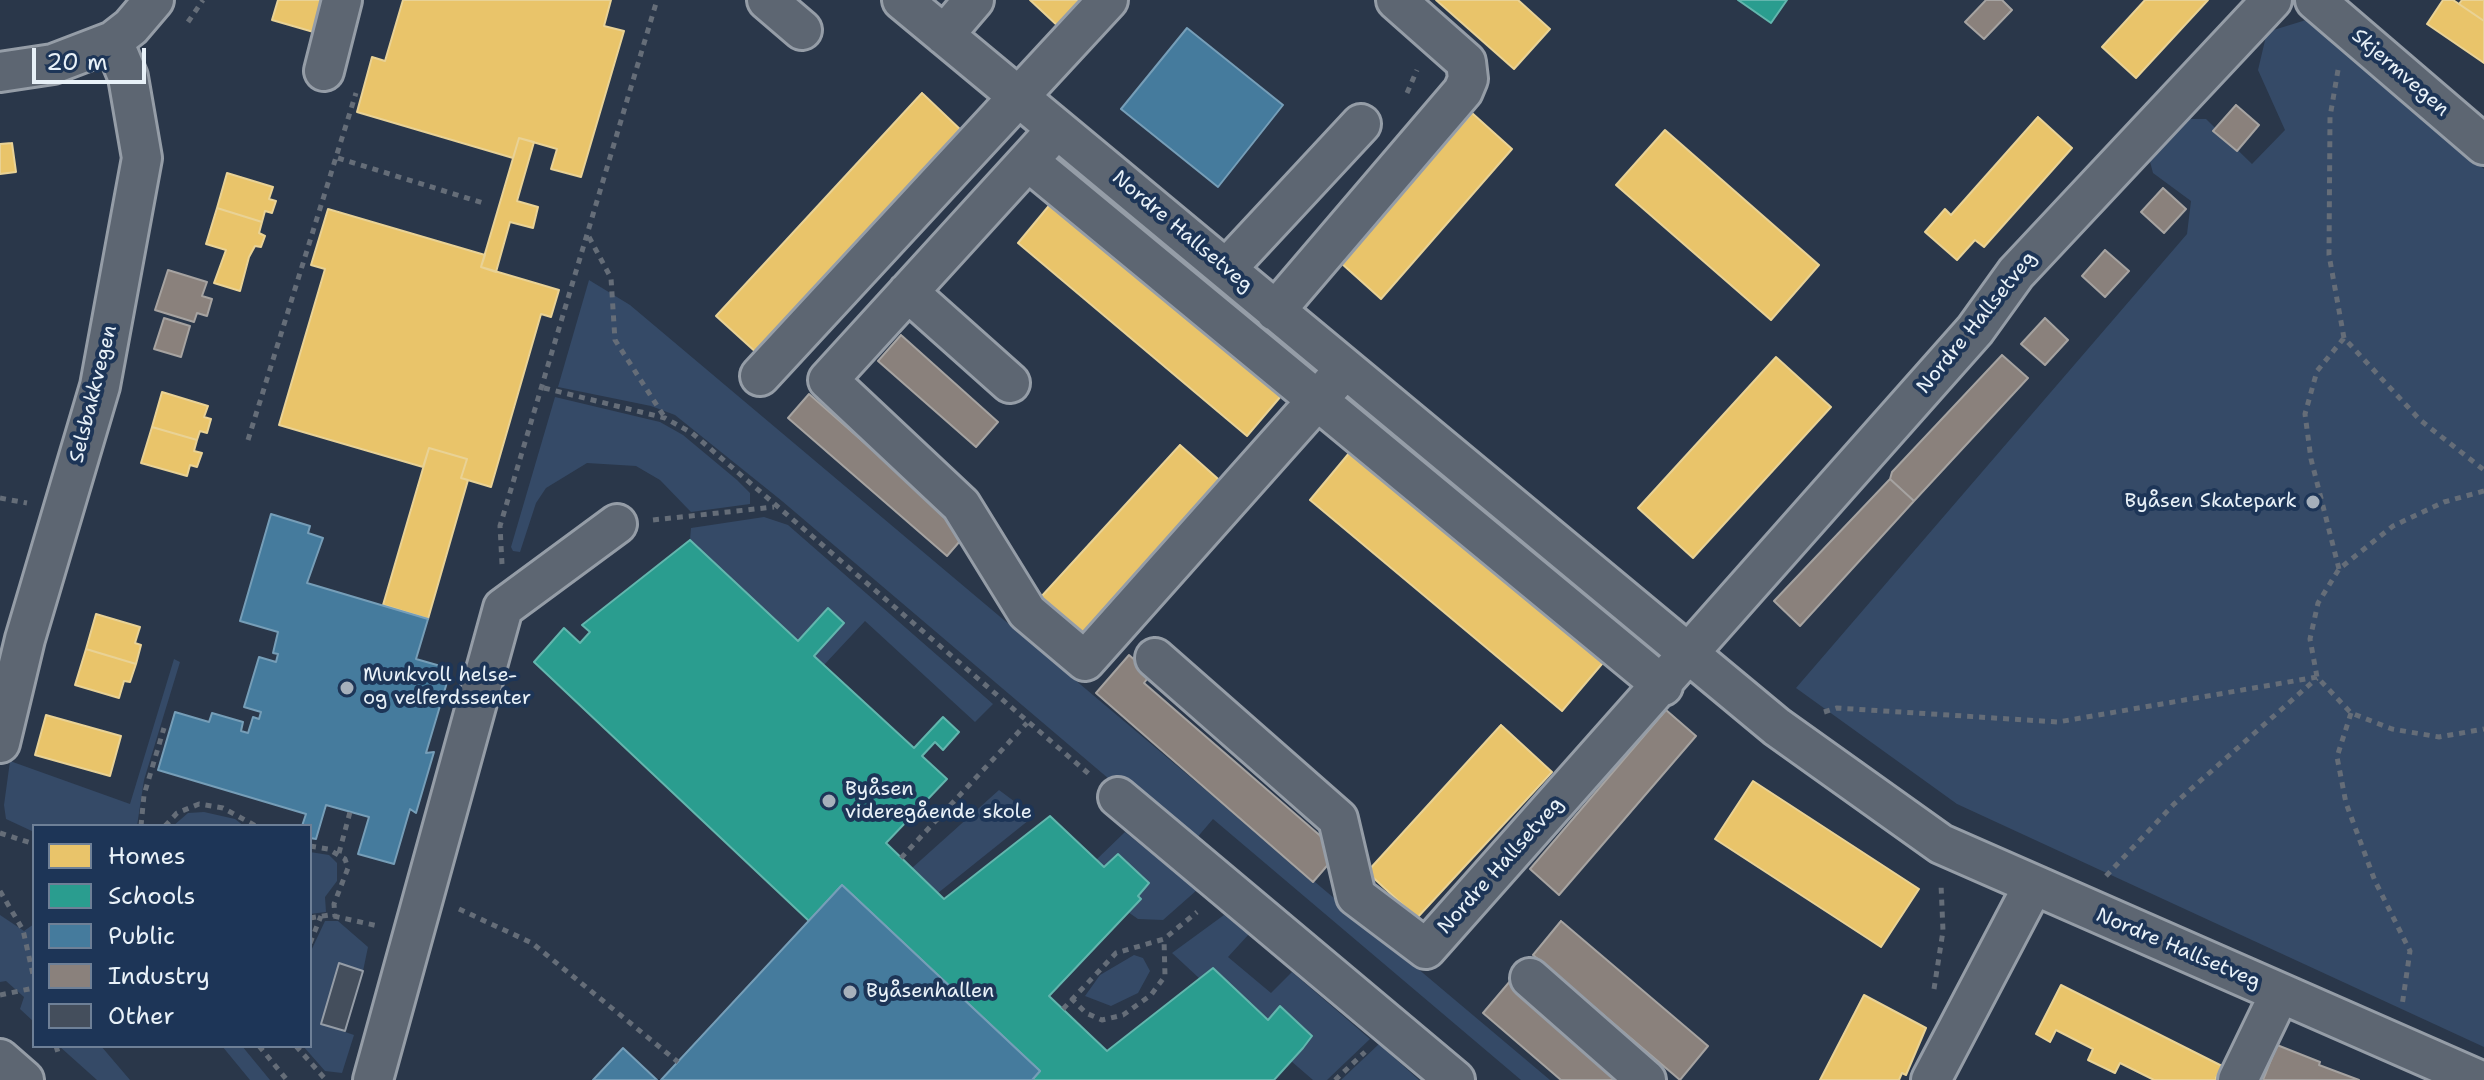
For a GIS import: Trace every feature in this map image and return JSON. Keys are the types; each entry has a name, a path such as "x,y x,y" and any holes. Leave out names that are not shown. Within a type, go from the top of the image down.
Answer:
{"street":[{"path":"0,72 53,64 113,41 131,27 154,0"},
{"path":"341,78 342,0"},
{"path":"767,0 802,30"},
{"name":"Nordre Hallsetveg","path":"902,0 1777,727 1941,844 2479,1080"},
{"path":"944,35 974,0"},
{"path":"760,376 1108,0"},
{"name":"Nordre Hallsetveg","path":"1155,658 1338,819 1356,896 1426,949 1691,655 1991,312 2016,273 2272,0"},
{"name":"Skjermvegen","path":"2315,0 2484,145"},
{"path":"1275,311 1463,91 1468,79 1466,62 1402,5"},
{"name":"Selsbakkvegen","path":"0,743 25,639 100,386 142,158 128,77 113,41"},
{"path":"1226,269 1361,124"},
{"path":"1057,129 828,380 961,505 1027,612 1085,661 1345,369"},
{"path":"1028,161 1663,686"},
{"path":"908,292 1010,383"},
{"path":"373,1080 503,608 617,524"},
{"path":"1118,797 1455,1080"},
{"path":"1931,1080 2033,886"},
{"path":"1530,978 1646,1080"},
{"name":"Nordre Hallsetveg","path":"2238,1080 2280,993"},
{"path":"0,1059 24,1080"}],"path":[{"path":"503,608 500,526 544,388 657,0"},
{"path":"1361,124 1378,120 1397,105 1417,75 1416,40 1402,5"},
{"path":"2345,26 2330,117 2329,255 2344,338 2420,420 2484,470"},
{"path":"248,440 338,158 341,78"},
{"path":"338,158 483,203"},
{"path":"589,236 611,278 615,340 665,418"},
{"path":"2339,569 2311,459 2305,414 2317,371 2344,338"},
{"path":"544,388 665,418 692,433 1027,723 1118,797"},
{"path":"2484,491 2444,502 2393,526 2339,569 2318,603 2310,639 2317,677 2351,713 2392,729 2439,737 2484,729"},
{"path":"617,524 775,507"},
{"path":"1777,727 1837,708 2058,722 2317,677"},
{"path":"2078,906 2174,804 2317,677"},
{"path":"2351,713 2337,757 2346,803 2375,881 2410,951 2397,1043"},
{"path":"901,858 1027,723"},
{"path":"141,824 144,795 164,728"},
{"path":"167,824 177,813 199,804 223,808 252,824"},
{"path":"339,853 350,812"},
{"path":"0,833 32,843"},
{"path":"1933,994 1943,931 1938,867 1941,844"},
{"path":"312,846 339,853 348,868 334,904 335,917"},
{"path":"1063,1009 1116,953 1164,939 1226,888"},
{"path":"0,891 23,930 32,970"},
{"path":"424,897 472,913 532,943 678,1062"},
{"path":"312,938 321,916"},
{"path":"312,918 335,917 414,934"},
{"path":"1071,998 1086,1013 1102,1020 1123,1015 1151,995 1165,976 1164,939"},
{"path":"0,995 32,988"},
{"path":"57,1048 59,1056"},
{"path":"261,1048 287,1080"},
{"path":"298,1048 326,1080"}],"shaded area":[{"path":"2306,20 2484,169 2484,1047 1957,804 1796,688 2187,234 2191,201 2153,173 2148,154 2187,119 2206,119 2252,164 2285,130 2258,70 2267,32"},
{"path":"589,280 630,305 1550,1080 1521,1080 1213,819 1189,847 782,501 675,415 651,406 558,387"},
{"path":"555,397 660,422 683,435 737,480 750,493 750,504 691,512 660,480 636,466 587,463 546,488 536,503 520,552 513,551 511,547"},
{"path":"764,517 788,525 993,704 975,722 865,621 824,665 814,656 844,623 827,608 798,641 690,540 691,528"},
{"path":"174,659 180,662 144,780 137,824 32,824 32,831 6,819 4,805 10,761 130,804"},
{"path":"999,790 1034,816 938,893 912,868"},
{"path":"204,812 235,819 241,824 175,824 188,813"},
{"path":"1125,832 1197,890 1163,920 1138,919 1128,912 1149,883 1118,854 1104,867 1096,860"},
{"path":"312,852 329,855 337,863 337,881 325,897 326,912 312,914"},
{"path":"0,915 24,931 32,925 32,1020 20,1009 24,997 6,981 0,982"},
{"path":"1224,915 1249,934 1228,957 1271,993 1292,972 1370,1039 1327,1080 1313,1080 1291,1061 1312,1036 1281,1006 1268,1020 1213,968 1199,978 1172,953"},
{"path":"325,921 338,921 368,947 363,971 340,964 322,1024 354,1035 342,1073 325,1071 305,1048 312,1048 312,949"},
{"path":"1134,955 1143,958 1150,971 1138,993 1111,1006 1085,996 1100,975"},
{"path":"1379,1044 1419,1080 1341,1080"},
{"path":"61,1048 103,1048 130,1080 97,1080"},
{"path":"224,1048 244,1048 270,1080 250,1080"}],"building: Homes":[{"path":"278,0 327,0 317,33 272,20"},
{"path":"403,0 611,0 604,26 624,31 581,177 551,169 557,149 519,138 513,158 357,112 372,57 385,61"},
{"path":"1030,0 1086,0 1060,28"},
{"path":"1436,0 1518,0 1550,29 1514,69"},
{"path":"2145,0 2208,0 2136,78 2102,47"},
{"path":"2443,0 2453,0 2484,21 2484,63 2427,24"},
{"path":"2462,0 2484,0 2484,21 2459,4"},
{"path":"922,93 964,133 759,355 716,316"},
{"path":"1472,113 1512,149 1381,299 1341,263"},
{"path":"2038,117 2072,148 1984,247 1975,240 1957,260 1925,232 1945,209 1951,215"},
{"path":"1665,130 1819,265 1771,320 1616,185"},
{"path":"519,138 534,142 517,201 538,207 533,228 510,222 496,272 481,267"},
{"path":"12,143 16,172 0,174 0,144"},
{"path":"227,173 273,187 269,199 276,201 272,213 265,211 262,222 217,208"},
{"path":"1057,196 1287,389 1247,436 1018,243"},
{"path":"217,208 262,222 259,233 265,236 261,247 255,246 249,257 240,291 214,283 226,250 206,244"},
{"path":"328,209 485,255 481,267 559,290 551,317 541,314 491,487 461,478 467,459 429,448 423,467 279,425 325,269 311,265"},
{"path":"1776,357 1831,407 1693,558 1638,508"},
{"path":"162,392 208,406 204,417 211,419 207,433 200,431 197,440 152,427"},
{"path":"152,427 197,440 194,451 202,453 197,467 190,465 187,476 141,463"},
{"path":"1180,445 1226,486 1086,640 1040,598"},
{"path":"1355,446 1607,658 1562,711 1310,500"},
{"path":"429,448 467,459 461,478 468,480 428,619 383,605"},
{"path":"96,614 140,627 135,643 141,645 136,664 86,649"},
{"path":"86,649 136,664 130,682 124,681 119,698 75,685"},
{"path":"46,715 121,736 110,776 35,755"},
{"path":"1501,725 1552,772 1417,918 1367,872"},
{"path":"1753,781 1919,889 1881,947 1715,839"},
{"path":"2061,985 2222,1066 2216,1078 2220,1080 2154,1080 2120,1063 2115,1073 2088,1060 2093,1049 2056,1030 2050,1042 2036,1034"},
{"path":"1864,995 1926,1028 1906,1075 1902,1073 1899,1080 1820,1080"}],"building: Schools":[{"path":"1738,0 1787,0 1771,23"},
{"path":"690,540 798,641 828,608 844,623 814,656 914,748 943,717 959,732 943,750 935,742 922,756 947,779 886,843 944,899 1050,816 1104,867 1118,854 1149,883 1138,896 1141,899 1049,996 1107,1051 1213,968 1268,1020 1280,1006 1312,1036 1303,1048 1274,1080 1032,1080 1040,1071 842,885 809,921 534,662 564,628 580,643 590,632 582,625"}],"building: Public":[{"path":"1187,28 1283,105 1218,187 1121,109"},
{"name":"Munkvoll helse- og velferdssenter","path":"271,514 310,526 308,533 323,538 307,583 428,619 416,659 451,669 426,753 434,752 416,813 410,809 394,864 358,854 369,817 326,805 316,839 312,838 312,824 303,824 306,814 158,770 175,712 209,722 212,713 243,722 241,731 248,733 253,717 259,719 261,712 244,707 259,657 276,662 278,654 273,653 278,632 240,621"},
{"name":"Byåsenhallen","path":"842,885 1040,1071 1032,1080 661,1080"},
{"path":"623,1048 657,1080 593,1080"}],"building: Industry":[{"path":"1986,0 2002,0 2012,10 1984,39 1965,22"},
{"path":"2236,105 2259,125 2237,151 2213,131"},
{"path":"2163,188 2186,209 2164,233 2141,212"},
{"path":"2105,250 2129,271 2105,297 2082,276"},
{"path":"168,270 207,282 202,296 212,299 207,316 197,313 194,322 155,310"},
{"path":"164,318 190,326 181,357 154,349"},
{"path":"2045,318 2068,340 2045,365 2021,344"},
{"path":"901,335 998,422 976,447 878,361"},
{"path":"2002,355 2028,378 1914,501 1890,479 1892,472"},
{"path":"809,394 967,533 947,556 788,418"},
{"path":"1890,479 1914,501 1800,626 1774,601"},
{"path":"1129,655 1151,674 1144,683 1339,852 1313,882 1096,693"},
{"path":"1666,710 1696,736 1559,895 1530,869"},
{"path":"1561,921 1708,1046 1680,1080 1533,955"},
{"path":"1511,980 1629,1080 1561,1080 1483,1013"},
{"path":"2277,1045 2320,1062 2319,1065 2359,1080 2263,1080"}],"building: Other":[{"path":"339,963 363,971 345,1031 321,1024"}],"place":[{"name":"Byåsen Skatepark","path":"2313,502"},
{"name":"Munkvoll helse- og velferdssenter","path":"347,688"},
{"name":"Byåsen videregående skole","path":"829,801"},
{"name":"Byåsenhallen","path":"850,992"}]}
